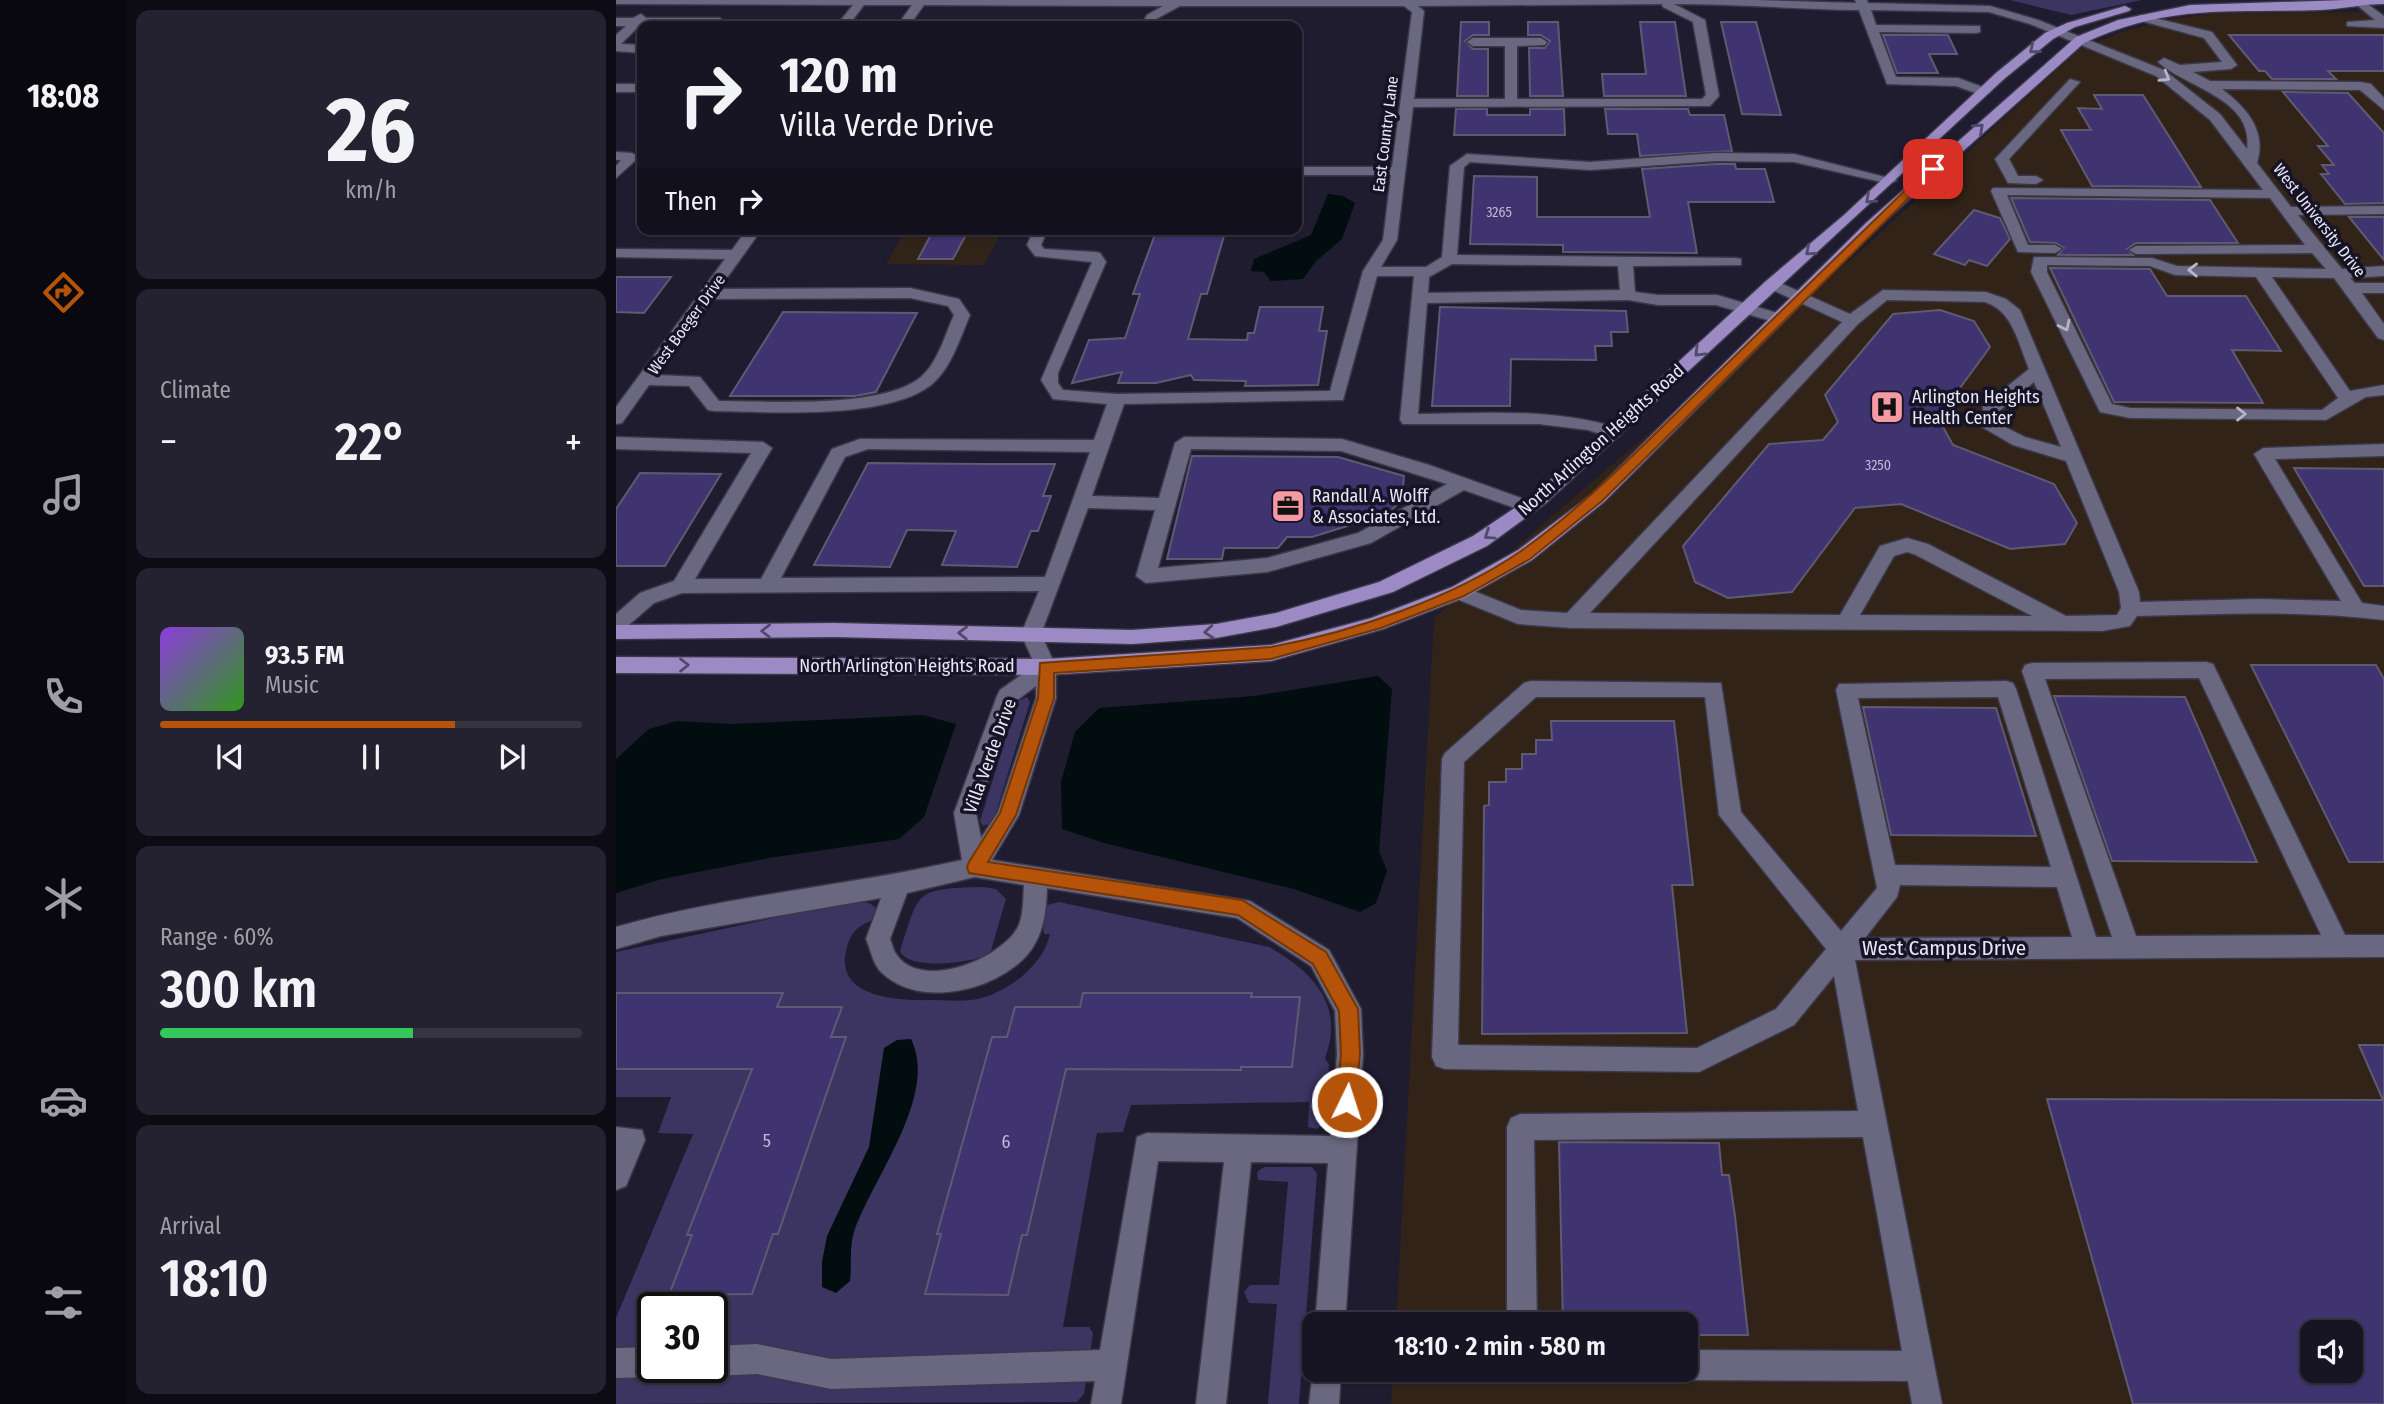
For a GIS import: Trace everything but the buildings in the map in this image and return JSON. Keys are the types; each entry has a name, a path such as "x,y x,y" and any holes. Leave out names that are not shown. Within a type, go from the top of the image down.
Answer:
{"main road":[{"name":"North Arlington Heights Road","path":"616,632 834,630 1132,637 1216,631 1276,620 1386,587 1480,541 1530,507 1745,307 1891,180 1984,92 2057,31 2120,10 2185,0"},
{"name":"North Arlington Heights Road","path":"616,665 1046,667 1271,653 1376,624 1459,592 1525,555 1568,523 1657,440 1914,186 2080,40 2142,18 2221,7 2341,5 2354,0 2384,1"}],"street":[{"name":"West University Drive","path":"616,1 1178,3 1748,0 1762,5 1894,2 1990,9 2057,31 2141,64 2175,83 2215,117 2252,161 2287,211 2351,288 2384,335"},
{"path":"1985,0 2029,9 2071,25 2178,69 2208,85 2244,115 2254,139 2252,161"},
{"path":"2354,0 2384,23"},
{"path":"637,21 658,1"},
{"path":"687,21 708,1"},
{"path":"907,21 921,1"},
{"name":"East Country Lane","path":"1117,399 1338,396 1371,271 1390,240 1418,11 1404,1"},
{"path":"1699,20 1723,1"},
{"path":"846,21 861,2"},
{"path":"1407,103 1705,103 1713,96 1699,20 1684,10 1655,2"},
{"path":"1862,2 1891,81 1958,82 1984,92"},
{"path":"1126,3 1149,21 1178,3"},
{"path":"2142,18 2208,34 2231,65 2178,69"},
{"path":"616,22 636,22"},
{"path":"616,45 636,22"},
{"path":"2351,24 2384,23"},
{"path":"1870,28 1976,29"},
{"path":"1473,42 1541,42"},
{"path":"1511,42 1511,103"},
{"path":"616,45 637,48"},
{"path":"2074,82 2002,159 2013,180 2271,187"},
{"path":"2208,85 2360,86 2367,87 2384,106"},
{"path":"616,88 637,88"},
{"path":"616,156 632,157 616,174"},
{"path":"1449,259 1457,166 1467,158 1535,160 1590,166 1716,157 1794,158 1891,180"},
{"path":"1302,171 1398,171"},
{"path":"2271,187 1998,191 2023,249 2316,249"},
{"path":"2287,211 2384,210"},
{"name":"West Boeger Drive","path":"618,413 751,235"},
{"path":"1038,235 1034,245 1040,253 1095,256 1099,262 1050,373 1052,390 1069,398 1117,399 1052,584 1031,634 1046,667"},
{"path":"616,253 736,255"},
{"path":"1371,271 1429,272 1449,259 1736,262"},
{"path":"2384,271 2337,274 2175,270 2152,261 2039,260 2039,272 2106,408 2130,413 2326,415 2347,399 2370,389 2384,390"},
{"path":"1625,262 1628,295"},
{"path":"1422,271 1409,421 1586,422 1613,432"},
{"path":"2261,272 2347,399"},
{"path":"1771,284 1852,321"},
{"path":"2351,288 2384,288"},
{"path":"645,380 694,381 714,407 830,406 896,396 925,382 942,359 962,315 954,302 910,293 707,295"},
{"path":"1419,298 1628,295 1658,300 1717,300 1778,318"},
{"path":"1459,592 1518,617 1571,621 2064,624 2123,621 2130,609 2129,592 2014,313 2001,302 1986,297 1882,295 1852,321 1571,621"},
{"path":"2038,370 1989,410 1992,428 2020,442 2074,457"},
{"path":"616,443 763,448 681,586"},
{"path":"767,586 838,453 866,443 1100,446"},
{"path":"1462,484 1364,538 1267,565 1146,576 1184,443 1342,445 1462,484 1530,507"},
{"path":"2356,609 2263,454 2384,450"},
{"path":"1080,502 1167,504"},
{"path":"1846,622 1886,551 1907,545 1921,549 2064,624"},
{"path":"616,625 647,598 681,586 1052,584"},
{"path":"2130,609 2356,609 2384,613"},
{"name":"Villa Verde Drive","path":"975,867 1008,815 1046,698 1046,667"},
{"name":"Villa Verde Drive","path":"975,867 965,813 1007,696 1046,667"},
{"path":"2128,947 2032,671 2206,670 2338,946"},
{"path":"1841,949 1730,815 1714,689 1531,689 1453,759 1445,1057 1699,1060 1785,1017 1841,949 1889,890 1846,690 2006,689 2088,948"},
{"path":"616,938 661,925 898,884 975,867 1242,908 1320,958 1348,1009 1350,1054 1331,1312"},
{"path":"1886,875 2065,877"},
{"path":"898,884 878,939 888,963 911,979 942,983 976,975 1006,957 1029,932 1037,878"},
{"name":"West Campus Drive","path":"1927,1404 1841,949 2384,946"},
{"path":"1522,1312 1520,1127 1875,1124"},
{"path":"616,1140 632,1140 616,1176"},
{"path":"1106,1404 1147,1147 1343,1150"},
{"path":"1211,1404 1239,1148"},
{"path":"728,1360 757,1359 831,1374 1112,1365"},
{"path":"616,1363 637,1362"},
{"path":"1698,1365 1920,1366"},
{"path":"1324,1404 1325,1382"}],"shaded area":[{"path":"2010,0 2142,0 2071,15"},
{"path":"2384,12 2384,1404 1391,1404 1392,1382 1698,1382 1698,1312 1397,1312 1434,618 1864,248 2078,50 2121,32 2176,18 2220,13"},
{"path":"1328,194 1343,196 1355,203 1342,239 1316,261 1303,279 1271,281 1264,272 1251,271 1254,259 1311,235"},
{"path":"903,235 1000,235 984,265 886,264"},
{"path":"1378,676 1392,689 1379,851 1387,871 1376,903 1360,912 1294,889 1104,843 1062,829 1061,782 1075,732 1099,708 1254,696"},
{"path":"1027,697 1030,702 993,822 983,826 980,821 1017,702"},
{"path":"923,715 956,724 924,817 899,839 769,858 662,879 616,893 616,759 649,729 677,721 733,724"},
{"path":"944,889 996,889 1006,899 990,954 970,960 928,963 905,957 900,951 912,915 924,897"},
{"path":"853,901 869,903 877,908 878,914 858,928 850,938 845,964 849,977 858,986 886,997 960,1001 989,996 1012,984 1032,967 1046,946 1050,934 1044,934 1043,927 1037,925 1043,906 1059,902 1269,947 1299,967 1311,979 1328,1006 1331,1022 1325,1058 1329,1065 1324,1123 1317,1129 1308,1127 1309,1102 1131,1105 1123,1132 1097,1133 1063,1327 1089,1327 1093,1333 1084,1394 1077,1402 616,1404 616,1318 693,1134 658,1133 671,1097 616,1097 616,952"},
{"path":"911,1039 917,1061 916,1085 910,1111 854,1232 850,1281 836,1293 822,1287 822,1262 827,1236 869,1147 884,1048 897,1040"},
{"path":"1264,1167 1312,1167 1317,1174 1306,1312 1302,1312 1299,1404 1268,1404 1277,1304 1249,1303 1244,1292 1250,1285 1279,1285 1288,1182 1258,1180 1257,1172"}],"place":[{"name":"Arlington Heights Health Center","path":"1887,407"},
{"name":"Randall A. Wolff & Associates, Ltd.","path":"1288,506"}],"route":[{"path":"1347,1102 1350,1054 1348,1009 1320,958 1242,908 975,867 1008,815 1046,698 1046,667 1271,653 1301,647 1376,624 1459,592 1525,555 1598,498 1872,225 1933,169"}]}
